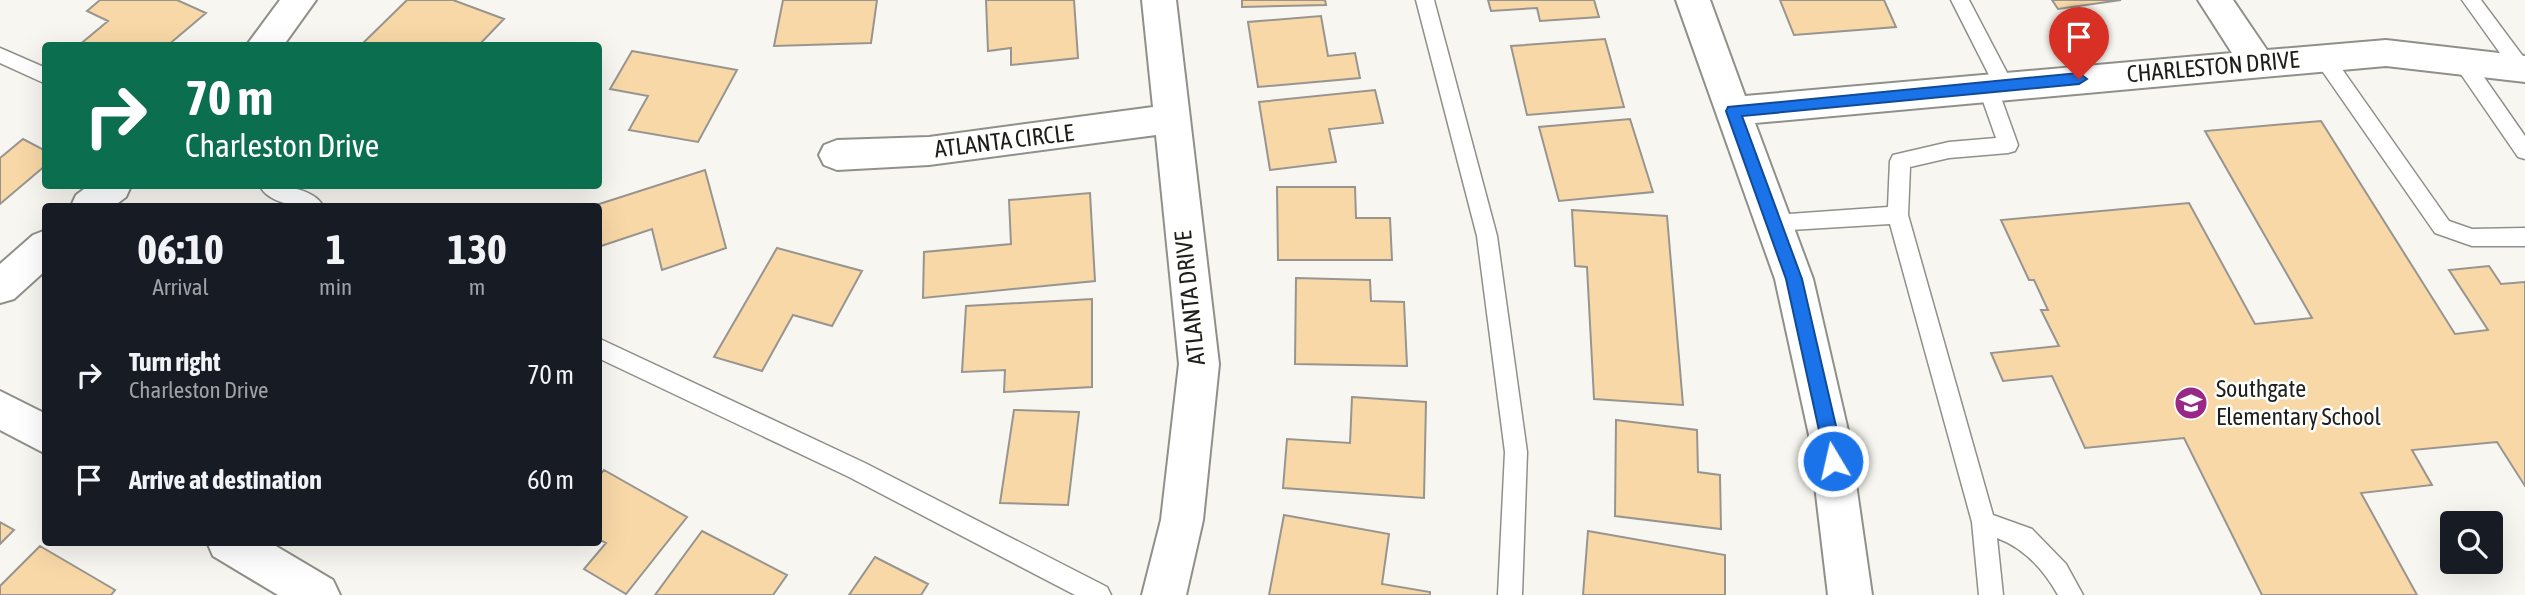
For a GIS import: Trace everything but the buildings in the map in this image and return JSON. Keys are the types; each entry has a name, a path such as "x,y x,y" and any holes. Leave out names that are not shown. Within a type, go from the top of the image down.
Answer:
{"street":[{"path":"266,42 299,0"},
{"name":"ATLANTA DRIVE","path":"1158,0 1199,364 1182,520 1164,595"},
{"path":"1693,0 1794,279 1829,435 1850,595"},
{"path":"2215,0 2256,62"},
{"name":"CHARLESTON DRIVE","path":"1733,111 2386,52 2524,69"},
{"name":"ATLANTA CIRCLE","path":"837,155 929,151 1170,119"},
{"path":"93,203 109,189"},
{"path":"0,287 42,250"},
{"path":"0,409 42,434"},
{"path":"235,546 318,595"}],"lane":[{"path":"1425,0 1487,236 1516,452 1510,595"},
{"path":"1960,0 1996,86 2008,145 1949,150 1900,161 1898,215 1984,522 1991,595"},
{"path":"2471,0 2524,69"},
{"path":"0,55 42,75"},
{"path":"2323,57 2442,227 2454,235 2472,239 2525,237"},
{"path":"2463,62 2525,151"},
{"path":"276,189 307,203"},
{"path":"1774,223 1898,215"},
{"path":"602,349 844,464 1098,595"},
{"path":"1984,522 2024,537 2058,572 2071,595"}],"place":[{"name":"Southgate Elementary School","path":"2191,403"}],"route":[{"path":"1833,461 1794,279 1733,111 2079,79"}]}
